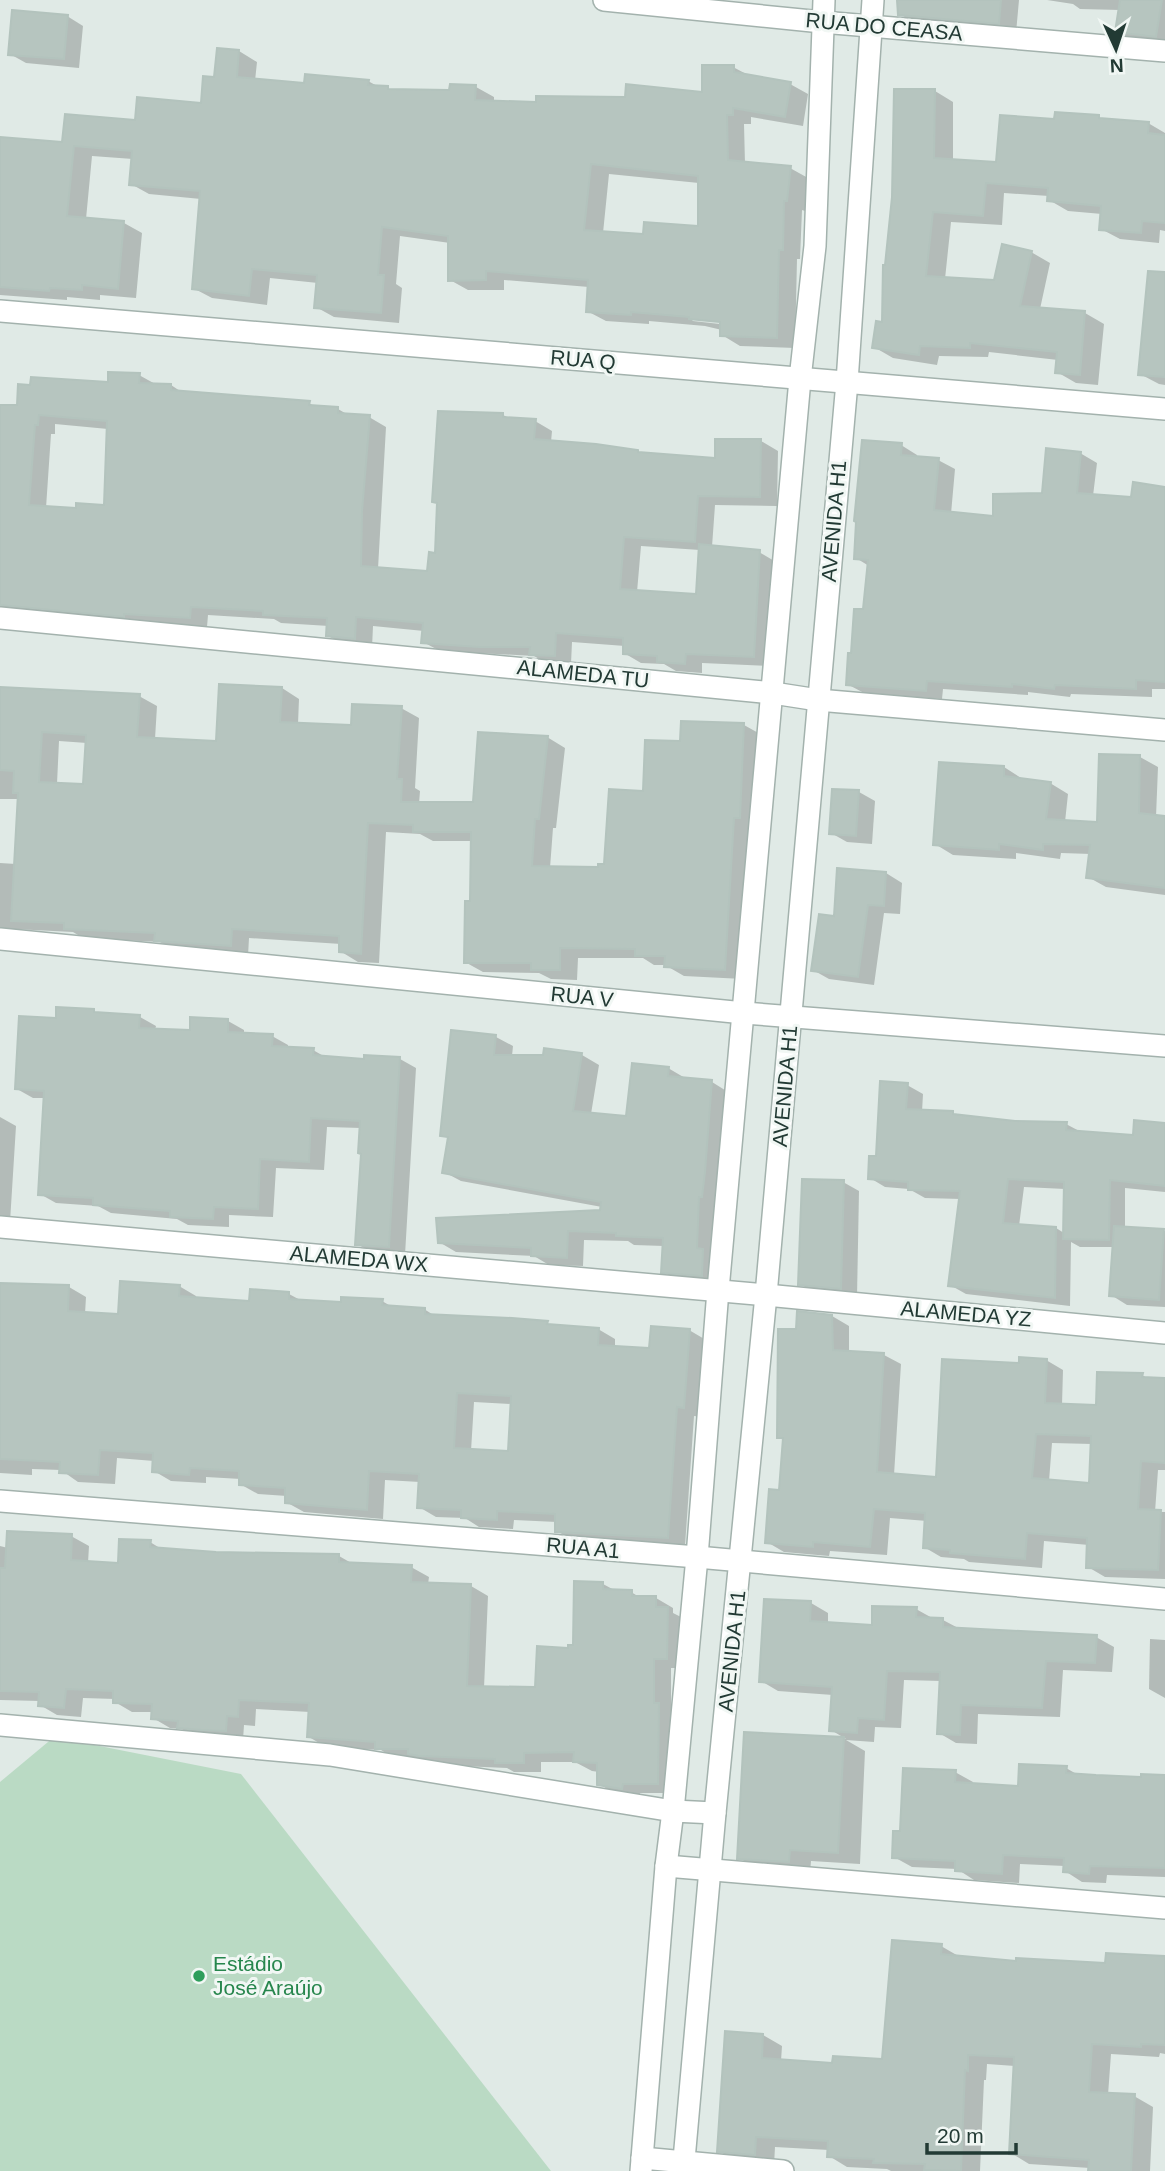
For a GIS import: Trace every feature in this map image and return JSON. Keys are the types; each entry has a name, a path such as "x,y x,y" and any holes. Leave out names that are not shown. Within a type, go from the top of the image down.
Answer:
{"street":[{"name":"RUA DO CEASA","path":"604,0 822,22 1165,51"},
{"name":"AVENIDA H1","path":"642,2165 666,1866 697,1557 718,1290 800,379 815,246 824,0"},
{"name":"AVENIDA H1","path":"684,2166 715,1813 742,1562 792,1015 847,382 873,0"},
{"name":"RUA Q","path":"0,311 1165,409"},
{"name":"ALAMEDA TU","path":"0,618 773,693 818,700 1165,730"},
{"name":"RUA V","path":"0,939 744,1013 1165,1046"},
{"name":"ALAMEDA WX","path":"0,1227 766,1295"},
{"name":"ALAMEDA YZ","path":"766,1295 1165,1333"},
{"name":"RUA A1","path":"0,1501 697,1557 1165,1599"},
{"path":"0,1725 330,1755 673,1811 715,1813"},
{"path":"666,1866 1165,1908"},
{"path":"642,2165 783,2171"}],"green space":[{"name":"Estádio José Araújo","path":"54,1737 241,1774 551,2171 0,2171 0,1782"}],"building":[{"path":"897,0 1001,0 999,24 898,15"},
{"path":"1120,0 1162,0 1156,37 1115,32"},
{"path":"12,10 68,15 64,59 8,55"},
{"path":"217,48 239,50 237,77 304,83 305,74 369,80 368,85 388,86 388,89 449,90 450,84 476,85 475,100 536,102 536,96 625,97 626,84 702,92 702,65 734,65 734,72 791,82 785,117 733,108 733,115 727,115 728,160 791,166 787,201 784,201 783,250 779,250 777,338 720,336 720,322 689,317 631,312 631,315 586,312 588,280 486,271 486,280 448,281 448,236 382,227 378,275 384,275 381,313 314,308 317,275 252,269 249,296 192,289 200,191 129,185 132,151 74,146 67,216 124,221 118,289 82,285 82,290 50,288 49,291 0,287 0,137 62,142 65,114 135,120 137,97 201,103 203,76 214,77","holes":["591,164 698,176 698,226 644,222 643,234 584,230"]},
{"path":"894,89 935,89 934,158 996,162 1000,115 1054,119 1055,112 1099,115 1099,118 1149,122 1148,133 1165,135 1165,223 1142,221 1141,233 1099,230 1101,206 1047,201 1048,188 986,183 983,216 933,212 926,276 994,280 1002,244 1032,251 1020,306 1085,311 1080,375 1055,373 1057,352 970,343 970,348 920,346 919,355 872,348 876,321 882,322 883,265 892,197"},
{"path":"1148,271 1165,272 1165,377 1138,375"},
{"path":"108,372 140,373 139,383 171,384 171,390 310,401 309,405 338,407 338,413 370,415 362,511 361,566 427,571 429,552 435,553 437,503 432,502 438,411 503,413 503,417 536,419 534,439 596,444 638,452 715,458 715,439 761,439 760,497 698,496 695,542 624,537 620,589 696,594 699,544 760,550 754,657 686,654 685,664 657,662 657,656 623,654 623,638 556,633 555,656 529,655 530,647 421,643 423,623 356,617 355,639 326,636 327,618 263,615 263,611 191,607 190,618 124,614 124,617 0,605 0,405 17,405 18,384 30,385 31,377 108,382","holes":["39,415 107,421 104,505 76,503 76,508 29,505 35,425 38,425"]},
{"path":"862,440 902,443 901,455 939,458 934,510 993,516 993,494 1042,493 1046,448 1081,452 1077,493 1131,497 1133,482 1165,487 1165,682 1136,680 1136,689 1055,685 1054,689 1012,684 1012,687 927,681 926,691 846,685 854,609 863,609 868,560 854,559 854,521"},
{"path":"219,684 282,687 280,722 351,725 352,704 402,706 397,779 402,779 401,802 473,802 478,732 548,736 539,819 535,819 532,866 598,867 598,864 604,864 609,789 643,791 645,740 680,741 681,721 744,723 740,818 734,818 725,970 664,967 665,956 635,956 635,949 560,948 560,970 531,970 531,963 464,963 465,901 470,901 471,832 413,832 413,825 368,823 361,954 339,952 339,936 232,929 231,946 154,941 155,933 64,929 64,923 11,921 18,793 13,793 14,771 0,770 0,687 140,694 137,737 216,741","holes":["42,732 86,735 83,784 39,782"]},
{"path":"1099,754 1140,755 1139,813 1165,816 1165,888 1086,878 1090,845 1043,844 1043,850 999,844 999,850 933,845 939,762 1004,766 1004,776 1051,782 1046,819 1097,822"},
{"path":"832,789 859,790 856,836 829,834"},
{"path":"837,868 886,872 884,906 868,905 858,977 811,971 819,914 834,916"},
{"path":"56,1007 140,1015 139,1028 190,1030 190,1017 228,1019 228,1032 273,1034 272,1046 314,1048 313,1055 364,1059 364,1055 400,1057 389,1247 355,1245 361,1154 358,1153 360,1121 311,1118 309,1162 260,1159 258,1209 214,1207 213,1219 170,1217 170,1211 93,1205 93,1198 38,1195 44,1091 15,1089 19,1016 56,1018"},
{"path":"451,1030 496,1035 494,1055 543,1055 544,1048 582,1053 573,1111 626,1116 632,1063 669,1067 668,1076 712,1080 705,1172 702,1197 699,1197 697,1248 703,1249 702,1276 661,1273 663,1238 568,1231 567,1258 531,1256 531,1248 438,1243 436,1218 600,1210 601,1202 442,1173 448,1137 440,1136"},
{"path":"880,1081 908,1083 906,1109 953,1111 953,1114 1015,1121 1067,1122 1066,1130 1133,1135 1134,1120 1165,1123 1165,1186 1110,1180 1109,1240 1063,1239 1064,1182 1008,1179 1003,1223 1056,1227 1055,1298 948,1286 960,1191 908,1190 908,1182 868,1179 869,1156 876,1156"},
{"path":"802,1179 844,1180 841,1289 798,1285"},
{"path":"1114,1226 1164,1229 1159,1300 1109,1296"},
{"path":"120,1281 180,1285 179,1296 249,1301 250,1289 289,1292 289,1299 341,1302 341,1297 383,1299 382,1305 425,1308 425,1314 548,1321 547,1324 599,1328 598,1345 649,1348 651,1326 690,1329 684,1408 677,1407 668,1538 555,1532 555,1514 497,1511 497,1520 461,1518 461,1510 417,1508 419,1474 369,1471 367,1510 285,1503 285,1488 239,1485 239,1471 190,1468 189,1475 152,1472 153,1453 100,1450 98,1475 59,1473 60,1462 0,1459 0,1283 69,1285 68,1311 118,1314","holes":["457,1393 511,1396 508,1451 454,1448"]},
{"path":"797,1311 832,1315 833,1350 884,1353 877,1472 936,1477 942,1359 1019,1363 1019,1357 1047,1359 1045,1403 1096,1405 1097,1372 1143,1373 1142,1377 1165,1378 1165,1463 1141,1461 1138,1509 1161,1510 1158,1570 1086,1568 1087,1538 1027,1533 1025,1559 923,1548 925,1513 874,1509 870,1547 813,1542 813,1547 765,1543 769,1489 779,1490 783,1438 777,1438 778,1329 796,1329","holes":["1036,1434 1091,1436 1089,1483 1032,1478"]},
{"path":"7,1531 72,1534 71,1560 118,1563 119,1539 151,1540 150,1547 216,1552 339,1554 339,1562 412,1565 411,1582 471,1584 467,1686 535,1687 537,1646 568,1648 568,1645 573,1645 574,1581 603,1582 603,1589 632,1590 632,1596 656,1596 656,1607 668,1607 667,1659 654,1659 654,1703 659,1703 658,1784 623,1784 622,1789 597,1785 597,1763 573,1762 574,1752 524,1753 524,1763 495,1763 495,1759 419,1756 408,1754 408,1749 375,1749 375,1742 307,1737 309,1703 239,1700 238,1717 227,1716 226,1731 177,1728 178,1721 151,1719 152,1704 113,1703 113,1691 66,1689 64,1708 38,1706 39,1692 0,1691 0,1568 5,1568"},
{"path":"764,1599 811,1601 810,1621 872,1625 872,1606 917,1607 916,1617 943,1618 943,1627 1097,1635 1095,1663 1046,1661 1042,1708 961,1705 960,1735 937,1734 940,1672 887,1671 884,1720 858,1718 857,1733 829,1731 832,1687 759,1682"},
{"path":"744,1732 844,1737 838,1853 790,1850 789,1862 737,1859"},
{"path":"1019,1764 1067,1766 1066,1773 1141,1777 1141,1774 1165,1775 1165,1868 1090,1866 1089,1874 1063,1872 1064,1858 1003,1855 1002,1874 955,1871 955,1861 892,1858 893,1831 900,1831 903,1768 956,1770 955,1782 1018,1786"},
{"path":"892,1940 942,1944 941,1954 1016,1961 1016,1958 1105,1963 1106,1953 1165,1956 1165,2045 1141,2044 1141,2047 1092,2044 1089,2092 1135,2094 1131,2171 1088,2171 1089,2160 1009,2154 1014,2057 968,2055 961,2171 924,2170 925,2164 873,2163 874,2159 827,2157 828,2141 756,2137 755,2155 717,2152 725,2031 763,2034 762,2058 832,2063 833,2056 882,2059"}],"place":[{"name":"Estádio José Araújo","path":"199,1976"}]}
